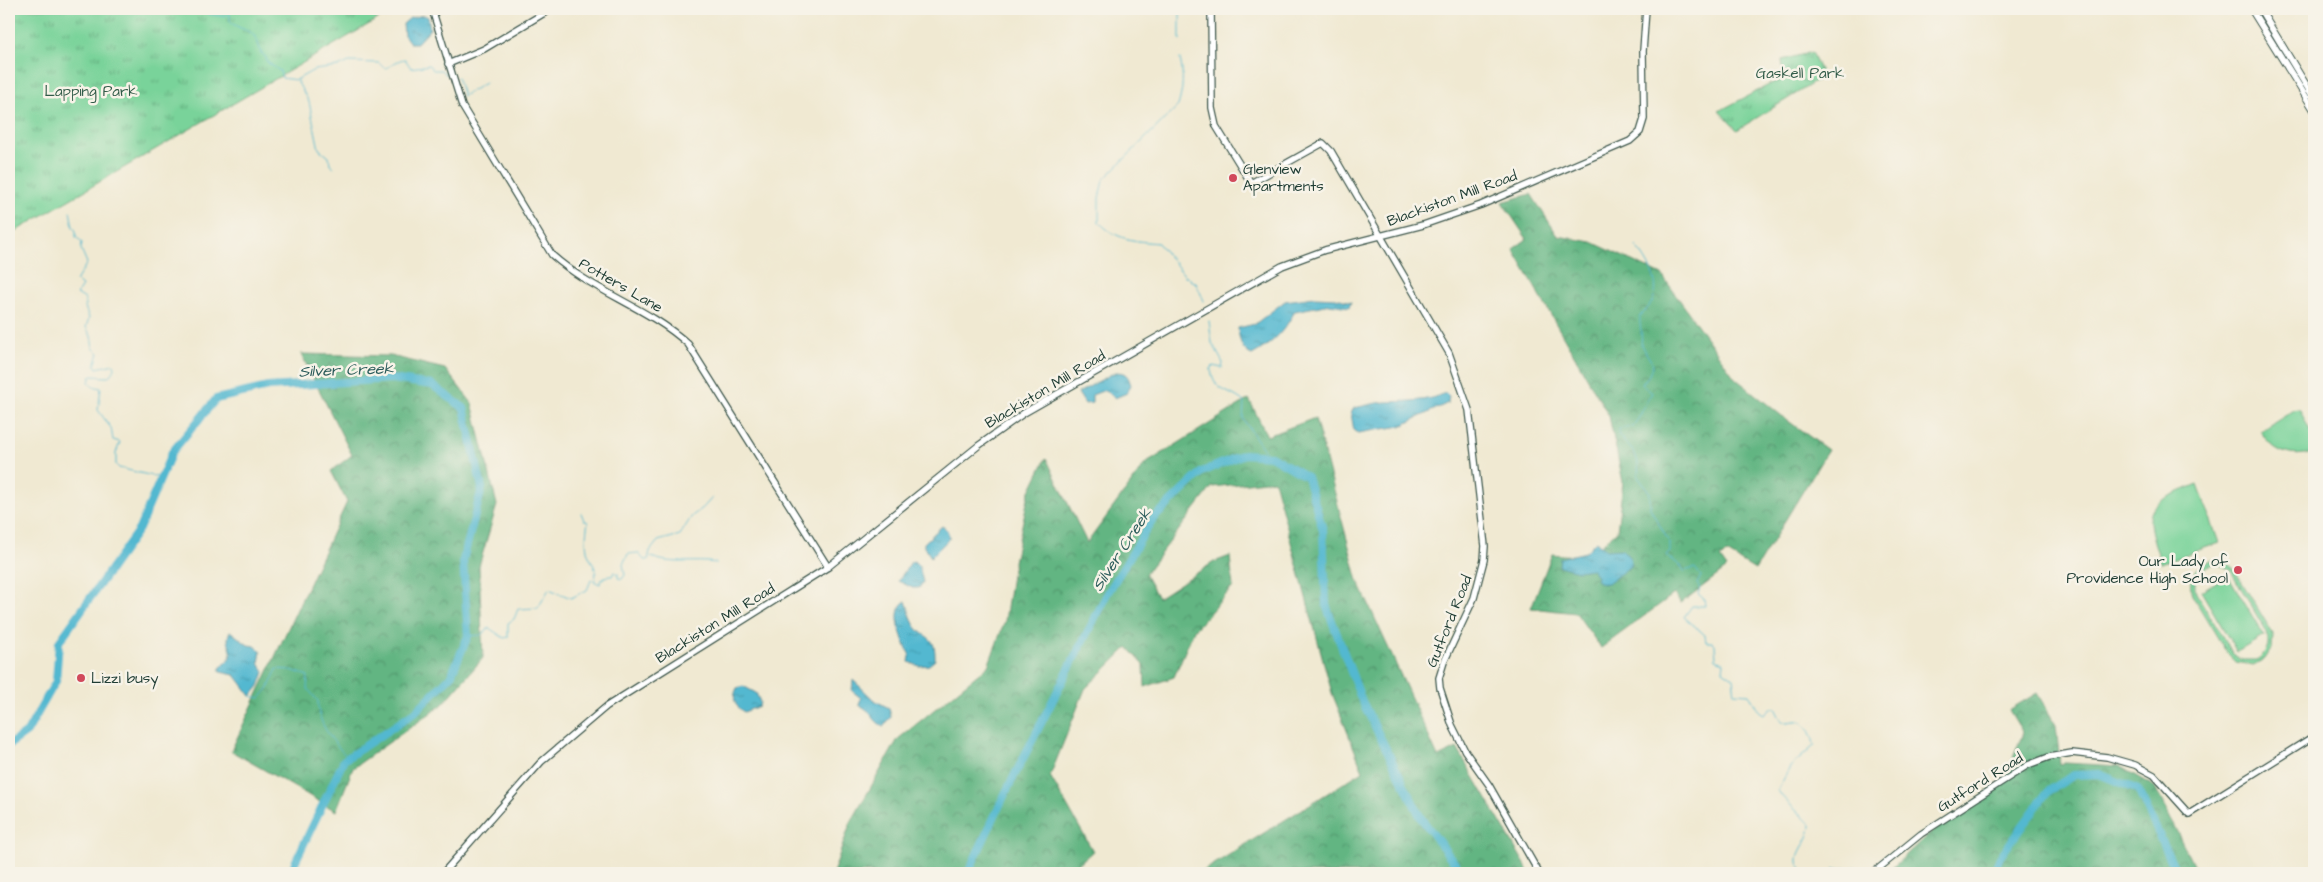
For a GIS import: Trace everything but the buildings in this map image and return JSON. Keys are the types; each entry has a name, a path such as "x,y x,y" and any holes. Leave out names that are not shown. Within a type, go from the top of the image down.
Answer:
{"main road":[{"name":"Potters Lane","path":"432,9 462,106 552,255 570,271 670,328 688,344 828,567"},
{"path":"448,64 484,49 551,9"},
{"name":"Gutford Road","path":"1211,9 1212,108 1216,126 1251,183 1322,143 1331,151 1449,352 1470,410 1485,546 1483,571 1474,598 1444,662 1439,678 1440,688 1452,725 1465,751 1489,785 1539,873"},
{"name":"Blackiston Mill Road","path":"443,873 541,762 606,706 828,567 978,446 1024,413 1282,266 1325,250 1423,225 1481,205 1612,149 1637,136 1643,126 1644,119 1643,51 1646,9"},
{"path":"2251,9 2314,110"},
{"path":"2260,9 2314,98"},
{"name":"Gutford Road","path":"1873,873 1921,834 2028,765 2049,756 2076,753 2107,757 2135,765 2154,775 2188,814 2314,736"}],"green space":[{"name":"Lapping Park","path":"9,9 395,9 9,235"},
{"name":"Gaskell Park","path":"1812,52 1823,77 1737,130 1719,111 1784,77 1782,60"},
{"path":"1531,194 1558,236 1592,242 1662,275 1735,378 1828,450 1755,570 1727,553 1720,558 1727,568 1681,603 1674,594 1601,648 1576,613 1531,608 1552,554 1581,555 1588,553 1617,531 1623,482 1609,416 1513,249 1527,239 1502,202"},
{"path":"301,354 391,356 445,369 472,403 497,505 479,566 483,658 442,705 353,768 336,811 231,751 347,502 331,471 352,455"},
{"path":"1249,399 1267,436 1315,418 1358,581 1438,757 1457,748 1530,873 1200,873 1363,771 1332,693 1274,480 1212,487 1145,574 1158,598 1214,562 1230,556 1233,587 1194,630 1174,677 1145,687 1144,665 1128,647 1085,689 1050,776 1093,851 1068,873 833,873 850,824 898,739 988,666 1005,621 1014,562 1029,493 1046,458 1087,543 1145,464"},
{"path":"2296,409 2300,410 2314,439 2314,451 2299,455 2277,449 2265,438 2261,431"},
{"path":"2198,484 2219,543 2161,563 2151,530 2150,519 2152,511 2167,498"},
{"path":"2213,560 2225,562 2234,569 2273,634 2272,648 2265,659 2253,665 2236,662 2227,653 2192,595 2191,583 2194,572 2207,562","holes":["2214,564 2223,566 2231,571 2267,633 2267,649 2256,660 2242,660 2233,654 2196,593 2195,583 2198,574 2204,568"]},
{"path":"2228,575 2264,636 2237,652 2201,591"},
{"path":"2037,693 2056,725 2060,764 2119,766 2155,787 2197,873 1887,873 1923,839 2004,780 2023,733 2009,710"}],"water":[{"path":"424,15 428,17 430,29 417,43 410,43 404,35 403,24 410,18"},
{"path":"1315,297 1336,298 1351,302 1349,307 1330,304 1295,311 1282,331 1266,346 1252,355 1245,351 1240,340 1238,328 1255,324 1285,301"},
{"path":"1115,372 1124,373 1128,376 1131,385 1127,393 1115,398 1105,390 1092,395 1092,403 1085,404 1078,393"},
{"path":"1446,393 1449,396 1448,403 1401,426 1358,433 1354,431 1351,413 1354,408 1381,402 1423,400"},
{"path":"942,526 947,530 950,538 931,557 924,547 924,543"},
{"path":"1596,541 1606,550 1622,549 1630,558 1632,565 1608,583 1602,584 1596,580 1597,576 1592,569 1578,571 1559,566 1560,558 1586,552"},
{"path":"914,561 919,566 923,582 919,588 913,588 898,581 911,562"},
{"path":"906,601 914,624 934,645 935,660 929,665 919,666 909,662 910,656 899,628 898,620 898,612"},
{"path":"230,631 248,645 255,646 261,651 259,663 264,672 259,686 251,696 235,675 220,672 220,668 230,657 231,649 228,637"},
{"path":"853,680 874,700 889,708 891,717 884,726 859,705 861,698 852,691"},
{"path":"743,686 756,693 760,702 759,706 744,712 738,707 734,698 737,688"}],"waterway":[{"path":"188,9 194,9"},
{"path":"206,9 208,14 220,16 230,14 230,22 253,34 261,53 266,57 267,62 280,71 282,78 296,80 314,70 338,67 349,62 379,63 384,68 387,68 399,60 405,59 411,68 429,65 433,70 441,70 447,75"},
{"path":"1180,9 1180,40"},
{"path":"1180,59 1182,82 1178,106 1103,180 1099,198 1099,222 1112,233 1119,236 1158,243 1186,277 1196,283 1204,301"},
{"path":"457,77 463,96 485,83"},
{"path":"297,81 309,102 319,149 329,157 330,164 335,168"},
{"path":"70,211 76,237 82,242 81,249 87,263 76,281 82,286 77,294 85,299 85,307 89,318 86,327 91,336 93,348 99,353 95,365 97,368 114,364 115,366 114,371 108,377 91,376 89,382 92,386 101,388 98,410 111,428 113,440 120,442 116,453 116,465 119,468 161,478"},
{"path":"1636,246 1648,264 1655,282 1653,299 1640,316 1641,345 1653,364 1649,375 1642,384 1652,393 1635,423 1631,427 1620,429 1618,434 1634,453 1638,462 1638,477 1650,493 1650,508 1670,544 1670,552 1666,556 1681,566 1684,571 1695,568 1701,576 1697,584 1700,588 1698,594 1704,599 1705,606 1692,606 1684,617 1705,635 1706,642 1713,642 1715,644 1716,659 1724,662 1723,671 1733,678 1735,693 1749,694 1757,708 1764,714 1770,708 1775,708 1782,722 1802,722 1814,743 1814,746 1790,767 1778,790 1787,802 1811,825 1810,832 1798,856 1800,867 1806,873"},
{"path":"1209,321 1212,343 1223,363 1222,368 1213,366 1211,369 1212,376 1218,386 1244,402 1243,419 1268,456"},
{"name":"Silver Creek","path":"9,745 27,732 56,681 59,642 139,529 172,452 216,399 268,387 392,379 432,385 464,408 482,488 463,560 468,636 451,676 414,713 344,760 290,873"},
{"name":"Silver Creek","path":"968,873 1005,794 1107,594 1153,519 1202,472 1244,454 1271,456 1307,477 1323,530 1326,605 1362,701 1421,818 1462,873"},
{"path":"468,636 481,635 489,628 504,638 508,637 508,623 514,619 518,609 538,608 549,589 571,598 587,590 591,580 600,584 603,578 612,576 614,572 618,574 618,578 622,579 625,575 623,564 628,554 638,553 644,560 648,560 650,551 658,541 680,535 692,516 712,498"},
{"path":"581,513 584,520 588,522 586,547 595,569 595,580"},
{"path":"651,557 675,562 716,563"},
{"path":"251,696 260,698 268,689 277,669 291,670 308,676 307,688 318,701 318,709 323,725 347,757"},
{"name":"Silver Creek","path":"1993,873 2000,857 2047,792 2074,775 2099,774 2138,790 2177,873"},
{"path":"1830,873 1834,869 1856,867 1864,870"}],"place":[{"name":"Glenview Apartments","path":"1233,178"},
{"name":"Our Lady of Providence High School","path":"2238,570"},
{"name":"Lizzi busy","path":"81,678"}]}
